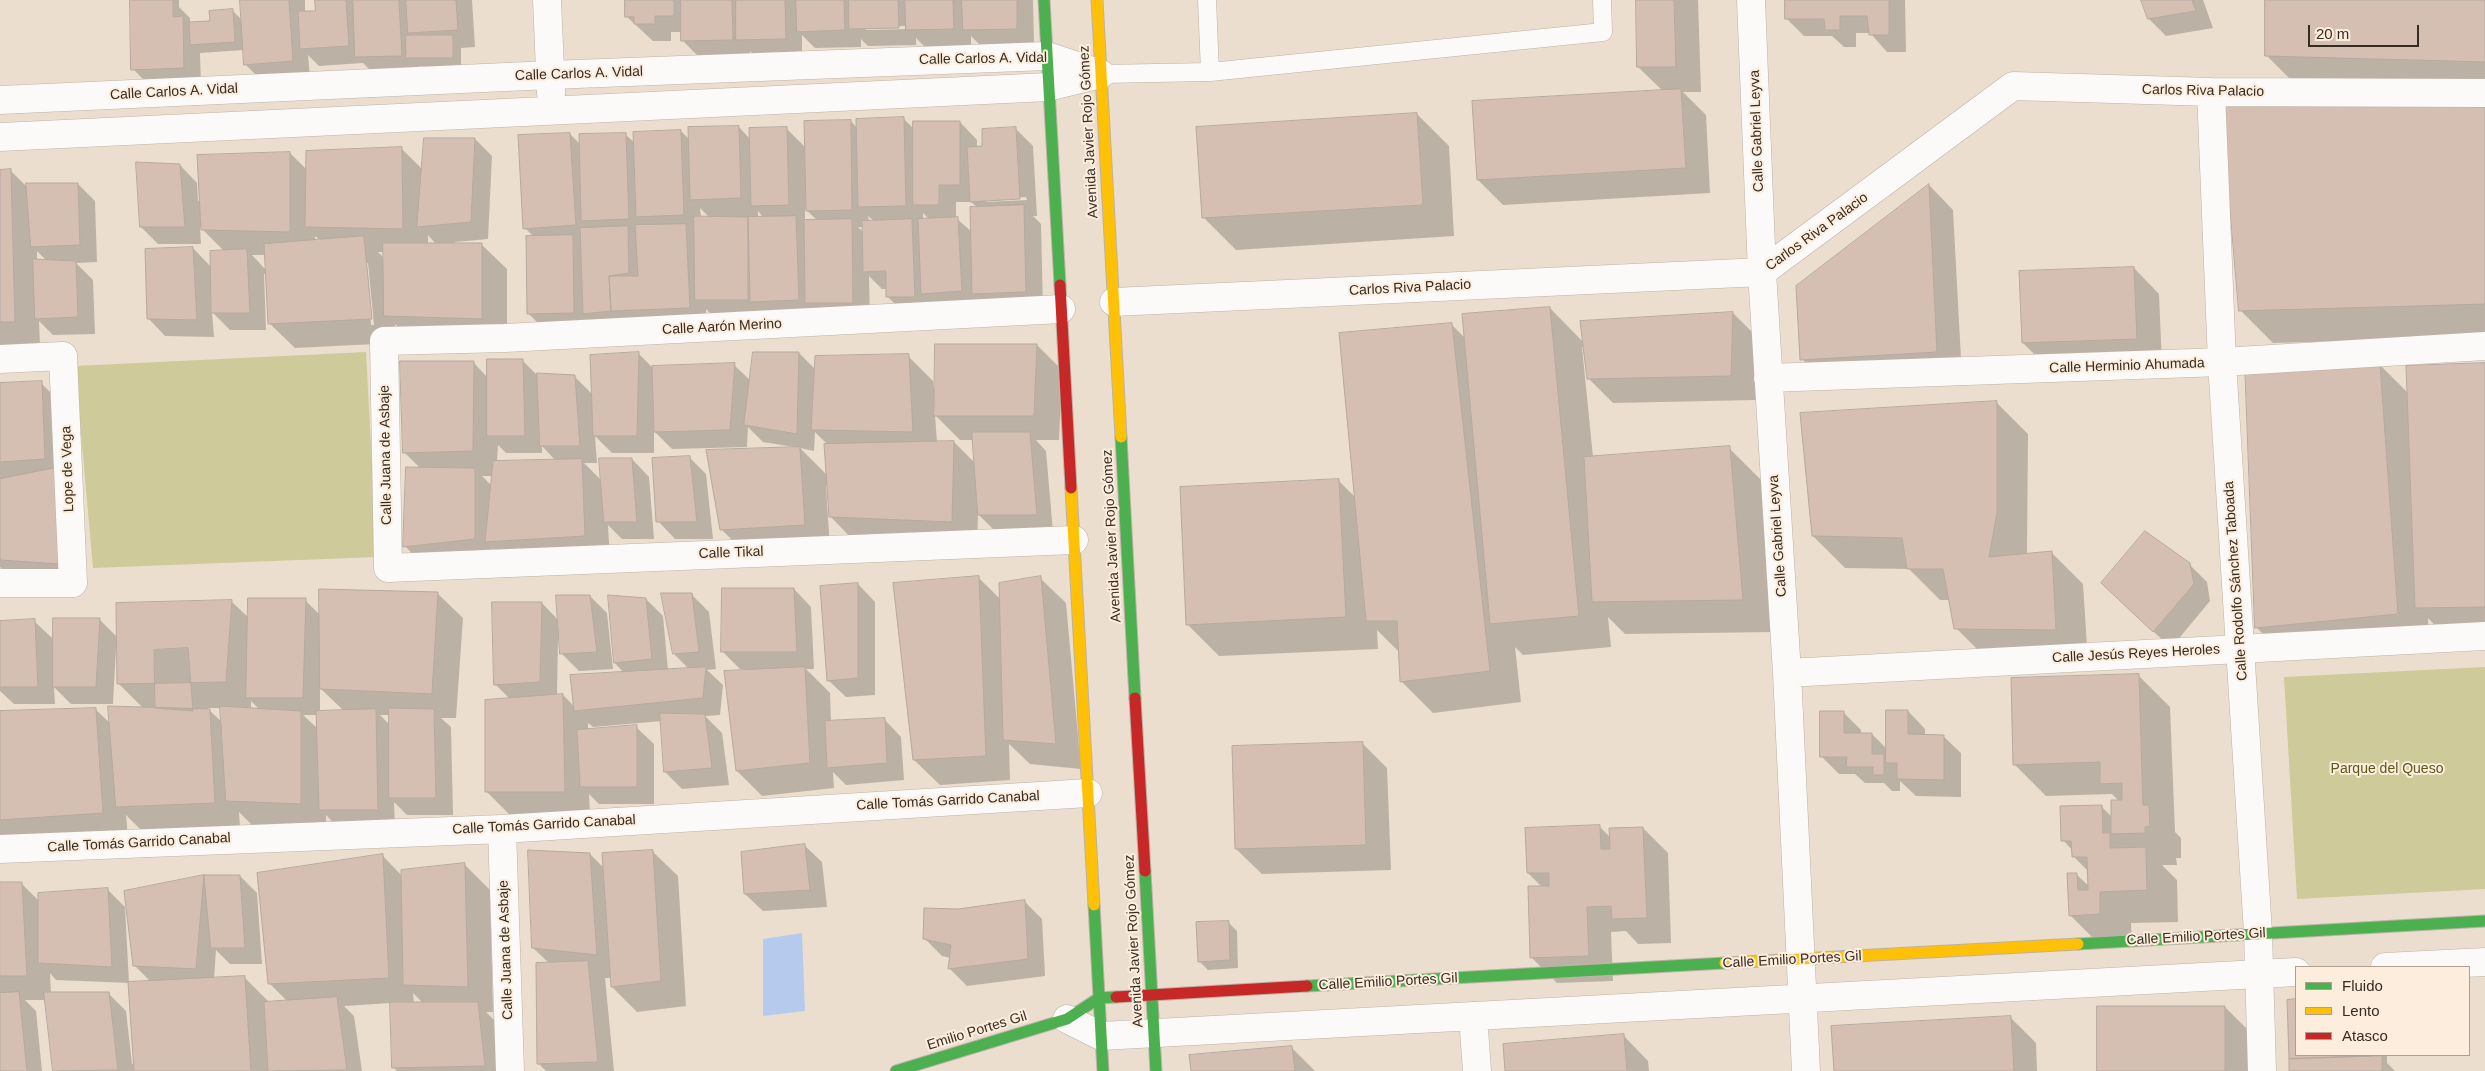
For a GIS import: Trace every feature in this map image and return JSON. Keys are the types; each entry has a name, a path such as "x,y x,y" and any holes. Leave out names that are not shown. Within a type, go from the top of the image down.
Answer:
{"main road":[{"path":"1044,0 1103,1071"},
{"name":"Avenida Javier Rojo Gómez","path":"1097,0 1156,1071"},
{"name":"Calle Emilio Portes Gil","path":"1099,998 2485,921"},
{"name":"Emilio Portes Gil","path":"896,1071 1066,1019 1099,998"}],"street":[{"path":"547,0 552,111"},
{"name":"Calle Gabriel Leyva","path":"1751,0 1762,272 1787,673 1799,959 1803,998 1806,1071"},
{"name":"Calle Carlos A. Vidal","path":"0,100 550,74 1047,56 1101,74"},
{"path":"0,137 1048,87 1101,74"},
{"name":"Carlos Riva Palacio","path":"1114,302 1762,272 2013,86 2211,92 2485,93"},
{"name":"Calle Rodolfo Sánchez Taboada","path":"2211,92 2222,362 2258,933 2262,1071"},
{"name":"Calle Aarón Merino","path":"384,341 505,338 1061,309"},
{"name":"Calle Juana de Asbaje","path":"384,341 388,568"},
{"name":"Calle Herminio Ahumada","path":"1768,378 2222,362 2485,346"},
{"name":"Lope de Vega","path":"0,359 63,356 73,582 0,583"},
{"name":"Calle Tikal","path":"388,568 1074,540"},
{"name":"Calle Jesús Reyes Heroles","path":"1787,673 2485,636"},
{"name":"Calle Tomás Garrido Canabal","path":"0,849 502,828 1088,793"},
{"name":"Calle Juana de Asbaje","path":"502,828 510,1071"},
{"path":"2405,966 2485,962"},
{"path":"1066,1019 1101,1036 2295,972"},
{"path":"1473,1016 1477,1071"}],"lane":[{"path":"1207,0 1210,72"},
{"path":"1101,74 1210,72 1603,32 1602,0"}],"green space":[{"path":"366,352 377,557 93,568 75,366"},
{"name":"Parque del Queso","path":"2485,667 2485,889 2297,899 2284,677"}],"water":[{"path":"802,933 805,1011 763,1016 763,939"}],"building":[{"path":"130,0 173,0 173,17 183,16 184,68 131,70"},
{"path":"240,0 289,0 293,61 244,65"},
{"path":"315,0 346,0 349,46 300,49 298,11 315,11"},
{"path":"353,0 399,0 402,56 355,57"},
{"path":"406,0 456,0 458,30 408,33"},
{"path":"625,0 674,0 674,16 655,16 655,24 634,24 634,17 625,17"},
{"path":"681,0 732,0 733,40 681,41"},
{"path":"736,0 785,0 786,39 736,40"},
{"path":"796,0 844,0 845,30 797,32"},
{"path":"849,0 898,0 899,28 849,29"},
{"path":"905,0 953,0 954,29 906,30"},
{"path":"962,0 1017,0 1017,29 963,30"},
{"path":"1636,0 1674,0 1676,67 1637,67"},
{"path":"1785,0 1889,0 1889,35 1869,35 1867,16 1840,16 1840,30 1825,30 1824,19 1785,19"},
{"path":"2141,0 2192,0 2196,11 2148,19"},
{"path":"2265,0 2485,0 2485,62 2265,56"},
{"path":"233,9 235,42 190,45 189,22 210,21 209,11"},
{"path":"406,35 453,35 453,58 406,58"},
{"path":"1681,89 1686,168 1477,180 1472,101"},
{"path":"2221,100 2485,107 2485,304 2239,311"},
{"path":"1417,113 1423,205 1202,218 1196,127"},
{"path":"904,117 906,206 858,207 856,119"},
{"path":"851,120 852,210 806,211 804,121"},
{"path":"913,121 960,121 960,185 939,185 939,205 913,205"},
{"path":"739,126 741,198 690,200 688,127"},
{"path":"787,127 789,205 751,206 749,128"},
{"path":"1016,127 1020,199 970,202 967,147 982,146 982,129"},
{"path":"681,130 684,215 636,217 633,132"},
{"path":"570,133 576,225 523,229 518,135"},
{"path":"626,133 629,219 581,221 579,134"},
{"path":"424,138 475,138 471,222 417,227"},
{"path":"402,147 403,229 305,227 306,151"},
{"path":"290,152 290,232 201,230 197,155"},
{"path":"136,162 180,164 185,227 140,227"},
{"path":"11,169 15,322 0,322 0,170"},
{"path":"26,183 78,183 80,245 31,247"},
{"path":"1929,184 1937,352 1800,360 1796,286"},
{"path":"1024,205 1026,292 972,294 970,207"},
{"path":"694,216 748,217 748,300 695,300"},
{"path":"796,216 799,300 750,302 748,217"},
{"path":"958,217 962,291 921,294 918,219"},
{"path":"852,219 853,303 805,303 804,220"},
{"path":"912,219 915,297 886,297 886,271 863,272 862,221"},
{"path":"686,224 690,308 611,311 609,276 638,276 635,225"},
{"path":"628,226 629,273 609,276 611,311 583,314 580,228"},
{"path":"573,235 574,313 527,314 526,236"},
{"path":"364,236 372,319 268,324 264,244"},
{"path":"383,243 482,243 482,319 384,316"},
{"path":"193,247 197,320 147,319 145,249"},
{"path":"247,249 250,313 211,313 210,251"},
{"path":"33,259 76,261 78,317 35,319"},
{"path":"2134,267 2137,339 2022,343 2019,271"},
{"path":"1550,307 1579,616 1490,624 1462,314"},
{"path":"1733,312 1731,376 1587,379 1580,321"},
{"path":"1452,323 1490,671 1400,682 1397,621 1366,621 1339,333"},
{"path":"935,344 1037,344 1034,416 934,416"},
{"path":"639,352 637,436 593,436 590,355"},
{"path":"753,352 799,352 797,434 744,425"},
{"path":"909,354 913,432 811,430 815,356"},
{"path":"487,359 523,359 525,436 487,436"},
{"path":"400,361 474,361 473,451 403,453"},
{"path":"735,363 730,430 654,432 652,366"},
{"path":"2485,363 2485,607 2415,608 2406,366"},
{"path":"2245,364 2380,364 2398,614 2255,628"},
{"path":"537,373 575,375 580,446 540,446"},
{"path":"42,381 45,459 0,462 0,383"},
{"path":"1997,401 1997,513 1989,557 2052,551 2056,630 1954,629 1943,569 1907,569 1902,538 1812,536 1800,413"},
{"path":"972,432 1030,432 1037,515 978,515"},
{"path":"954,441 952,522 829,517 824,444"},
{"path":"1730,446 1743,600 1592,602 1584,457"},
{"path":"800,447 805,525 720,530 706,450"},
{"path":"690,456 697,522 656,522 652,458"},
{"path":"599,458 632,458 637,522 604,522"},
{"path":"582,459 585,536 485,542 493,461"},
{"path":"406,467 475,468 475,539 403,547"},
{"path":"55,468 61,564 0,560 0,479"},
{"path":"1339,479 1346,617 1186,625 1180,487"},
{"path":"2145,531 2190,563 2194,584 2153,632 2101,583"},
{"path":"979,576 986,756 913,760 893,583"},
{"path":"1041,576 1056,744 1003,740 999,583"},
{"path":"858,583 858,678 827,681 820,586"},
{"path":"722,588 794,588 797,652 721,652"},
{"path":"319,589 438,592 432,694 320,689"},
{"path":"661,593 692,593 699,652 673,654"},
{"path":"556,595 590,595 597,652 560,654"},
{"path":"608,595 646,598 652,659 614,663"},
{"path":"248,598 306,598 303,698 246,698"},
{"path":"232,600 226,682 117,684 116,603"},
{"path":"492,602 542,602 540,682 494,685"},
{"path":"53,618 100,618 96,687 53,687"},
{"path":"35,619 38,687 0,687 0,621"},
{"path":"188,648 193,711 155,708 154,650"},
{"path":"706,667 703,698 574,711 570,675"},
{"path":"805,667 810,763 736,771 724,671"},
{"path":"2139,674 2143,805 2149,805 2150,826 2145,827 2145,833 2110,834 2110,848 2146,847 2147,890 2100,892 2100,914 2069,916 2067,873 2077,873 2078,890 2088,890 2087,857 2072,857 2071,841 2061,841 2060,806 2102,805 2103,833 2111,833 2111,800 2122,800 2122,783 2100,784 2100,762 2013,765 2011,678"},
{"path":"563,694 565,792 485,792 485,700"},
{"path":"108,706 210,709 215,803 116,807"},
{"path":"220,706 301,711 301,804 226,801"},
{"path":"96,708 103,813 0,820 0,711"},
{"path":"389,708 434,709 436,798 389,798"},
{"path":"376,709 378,810 319,810 316,711"},
{"path":"1886,710 1908,710 1908,734 1944,735 1944,780 1897,779 1897,763 1886,763"},
{"path":"1820,711 1844,711 1844,733 1872,733 1872,754 1884,754 1884,775 1873,775 1873,767 1846,767 1847,757 1820,757"},
{"path":"660,713 705,714 712,768 664,772"},
{"path":"885,718 887,763 827,768 825,721"},
{"path":"637,725 637,787 580,787 577,730"},
{"path":"1363,742 1366,845 1235,849 1232,746"},
{"path":"1600,825 1601,849 1610,849 1609,828 1643,827 1647,918 1612,919 1611,906 1587,907 1589,956 1530,958 1528,886 1549,886 1549,873 1527,873 1525,828"},
{"path":"805,844 810,890 744,894 741,852"},
{"path":"528,850 590,853 597,955 532,948"},
{"path":"653,850 661,981 611,987 602,853"},
{"path":"383,854 389,978 268,984 257,873"},
{"path":"465,863 468,987 403,985 401,870"},
{"path":"204,875 240,875 245,948 211,948"},
{"path":"204,875 196,969 133,966 124,891"},
{"path":"0,882 22,882 27,976 0,976"},
{"path":"108,888 112,967 38,963 38,893"},
{"path":"1025,900 1028,959 948,969 951,945 923,939 924,908 958,909"},
{"path":"1229,921 1230,960 1198,962 1196,922"},
{"path":"588,961 598,1062 537,1064 536,963"},
{"path":"245,976 251,1071 134,1071 128,982"},
{"path":"19,992 27,1071 0,1071 0,993"},
{"path":"44,992 109,992 118,1070 53,1071"},
{"path":"337,997 347,1070 268,1071 264,1002"},
{"path":"2295,999 2295,1056 2371,1056 2289,1059 2287,1000"},
{"path":"390,1002 478,1002 485,1066 392,1068"},
{"path":"2097,1006 2225,1006 2225,1071 2097,1071"},
{"path":"2011,1016 2014,1071 1834,1071 1831,1026"},
{"path":"1624,1034 1627,1071 1505,1071 1503,1044"},
{"path":"1292,1046 1295,1071 1191,1071 1189,1055"},
{"path":"2382,1056 2382,1071 2289,1071 2289,1059"}],"traffic: fast":[{"path":"1044,0 1060,285"},
{"path":"1121,437 1135,698"},
{"path":"1145,871 1156,1071"},
{"path":"1094,905 1103,1071"},
{"path":"2078,944 2485,921"},
{"path":"1307,986 1725,963"},
{"path":"896,1071 1067,1019 1099,998 1116,997"}],"traffic: slow":[{"path":"1097,0 1121,437"},
{"path":"1071,488 1094,905"},
{"path":"1725,963 2078,944"}],"traffic: jam":[{"path":"1060,285 1071,488"},
{"path":"1135,698 1145,871"},
{"path":"1116,997 1307,986"}]}
